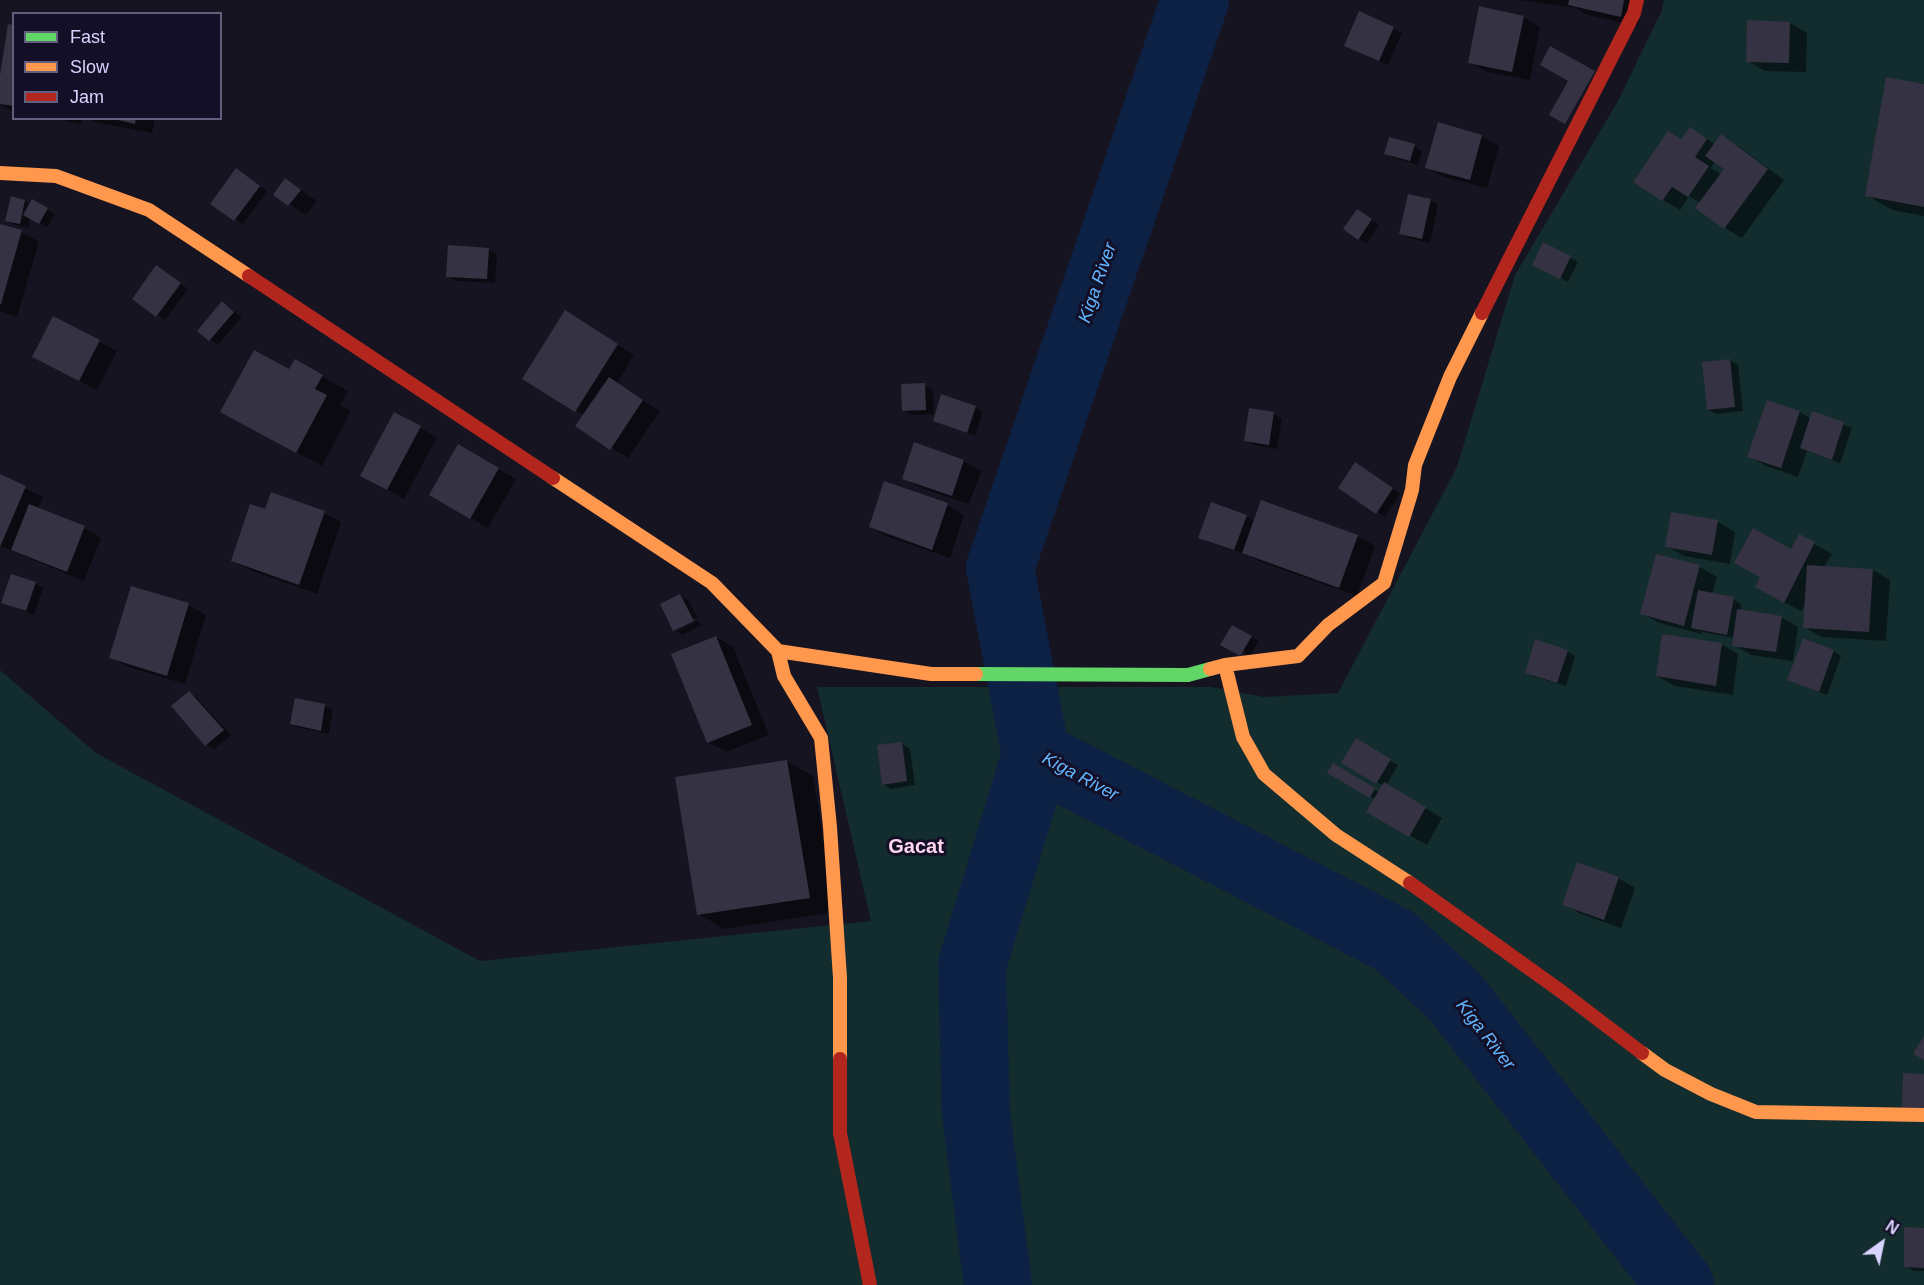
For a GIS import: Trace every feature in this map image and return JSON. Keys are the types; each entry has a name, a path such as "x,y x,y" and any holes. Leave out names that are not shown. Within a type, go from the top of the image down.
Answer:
{"street":[{"path":"778,651 931,674 1188,675 1225,665 1298,656 1328,625 1384,583 1412,490 1415,465 1450,377 1599,85 1634,13 1637,0"},
{"path":"0,172 56,177 149,210 712,583 778,651 784,676 821,738 830,827 840,978 840,1133 870,1285"},
{"path":"1225,665 1243,737 1264,774 1336,835 1393,871 1562,992 1665,1070 1711,1095 1756,1112 1924,1115"}],"green space":[{"path":"1664,0 1924,0 1924,1285 0,1285 0,670 96,753 480,961 871,921 817,687 1211,687 1264,697 1338,693 1457,467 1515,275 1618,101 1662,10"}],"building":[{"path":"1569,0 1624,0 1621,17 1568,5"},
{"path":"1479,6 1524,16 1512,72 1468,63"},
{"path":"1359,11 1394,27 1379,61 1344,46"},
{"path":"1747,20 1790,22 1789,63 1746,62"},
{"path":"8,24 12,25 12,106 0,104 0,75"},
{"path":"1550,46 1595,71 1565,124 1549,115 1568,81 1540,65"},
{"path":"1886,77 1924,84 1924,207 1865,196"},
{"path":"118,120 136,120 135,124"},
{"path":"1438,122 1482,135 1470,180 1425,168"},
{"path":"1690,127 1707,139 1695,157 1709,166 1688,197 1672,187 1662,201 1633,182 1668,131 1681,139"},
{"path":"1721,134 1768,169 1724,229 1695,208 1724,169 1705,156"},
{"path":"1389,137 1415,144 1410,161 1384,154"},
{"path":"236,168 260,186 234,221 210,204"},
{"path":"285,178 301,190 288,206 273,195"},
{"path":"1408,194 1431,199 1422,239 1399,234"},
{"path":"11,196 25,200 20,224 5,221"},
{"path":"32,199 48,208 39,224 23,215"},
{"path":"1357,209 1372,219 1358,240 1343,229"},
{"path":"0,224 22,230 1,304 0,304"},
{"path":"1543,242 1571,256 1560,279 1532,265"},
{"path":"448,245 489,248 487,279 446,277"},
{"path":"156,265 181,283 156,317 132,299"},
{"path":"222,301 234,312 209,341 197,331"},
{"path":"565,310 618,344 575,412 522,379"},
{"path":"53,316 100,340 79,381 32,357"},
{"path":"254,350 289,369 295,359 323,375 315,389 327,395 296,453 220,412"},
{"path":"1730,359 1735,407 1707,410 1702,362"},
{"path":"609,377 643,400 610,450 575,426"},
{"path":"925,383 926,410 902,411 901,384"},
{"path":"941,394 976,406 967,433 933,421"},
{"path":"1767,400 1800,411 1781,468 1747,457"},
{"path":"1249,408 1274,412 1269,445 1244,441"},
{"path":"1812,411 1844,422 1832,460 1800,448"},
{"path":"394,412 421,426 387,490 360,476"},
{"path":"914,442 964,460 952,496 902,479"},
{"path":"458,444 499,468 470,519 429,495"},
{"path":"1355,462 1393,488 1376,514 1338,488"},
{"path":"0,474 26,486 0,547"},
{"path":"884,481 948,503 932,550 869,527"},
{"path":"271,492 325,511 299,585 231,561 250,504 265,509"},
{"path":"1261,500 1358,535 1339,588 1242,553"},
{"path":"1211,502 1247,515 1234,550 1198,538"},
{"path":"29,504 85,526 67,572 11,550"},
{"path":"1671,512 1718,520 1712,555 1665,547"},
{"path":"1753,528 1791,549 1799,534 1815,542 1784,603 1755,587 1760,577 1734,563"},
{"path":"1656,554 1700,565 1684,626 1640,614"},
{"path":"1807,565 1873,569 1869,632 1803,628"},
{"path":"11,574 36,582 26,611 1,603"},
{"path":"131,586 189,603 167,676 109,658"},
{"path":"1698,590 1734,597 1727,635 1691,628"},
{"path":"680,594 694,621 673,631 660,604"},
{"path":"1737,609 1782,616 1776,652 1732,646"},
{"path":"1232,625 1252,636 1240,656 1220,645"},
{"path":"1662,634 1722,643 1716,686 1656,676"},
{"path":"716,636 752,725 707,743 671,654"},
{"path":"1803,638 1834,650 1819,692 1787,680"},
{"path":"1535,639 1568,650 1557,683 1525,673"},
{"path":"189,691 224,730 205,746 171,706"},
{"path":"295,698 325,704 321,731 290,724"},
{"path":"1356,738 1391,759 1376,784 1341,763"},
{"path":"902,742 907,781 882,785 877,745"},
{"path":"787,760 810,898 697,915 675,777"},
{"path":"1333,763 1375,788 1370,798 1327,773"},
{"path":"1384,782 1426,807 1409,837 1366,812"},
{"path":"1577,862 1619,877 1604,920 1562,905"},
{"path":"1924,1036 1924,1060 1913,1054"},
{"path":"1903,1073 1924,1074 1924,1108 1902,1108"},
{"path":"1904,1227 1924,1228 1924,1268 1904,1267"}],"waterway":[{"name":"Kiga River","path":"1195,0 1000,568 1036,755 1395,941 1455,997 1680,1285"},
{"path":"998,1285 976,1114 972,965 1036,755"}],"traffic: fast":[{"path":"976,674 1188,675 1210,669"}],"traffic: slow":[{"path":"0,173 56,176 149,210 249,276"},
{"path":"1210,669 1298,656 1328,625 1384,583 1412,490 1415,465 1450,377 1482,313"},
{"path":"553,478 712,583 778,651 931,674 976,674"},
{"path":"778,651 784,676 821,738 830,827 840,978 840,1059"},
{"path":"1225,665 1243,737 1264,774 1336,835 1410,883"},
{"path":"1642,1053 1665,1070 1711,1094 1756,1112 1924,1115"}],"traffic: jam":[{"path":"1482,313 1634,13 1637,0"},
{"path":"249,276 553,478"},
{"path":"1410,883 1562,992 1642,1053"},
{"path":"840,1059 840,1133 870,1285"}],"district":[{"name":"Gacat","path":"916,847"}]}
